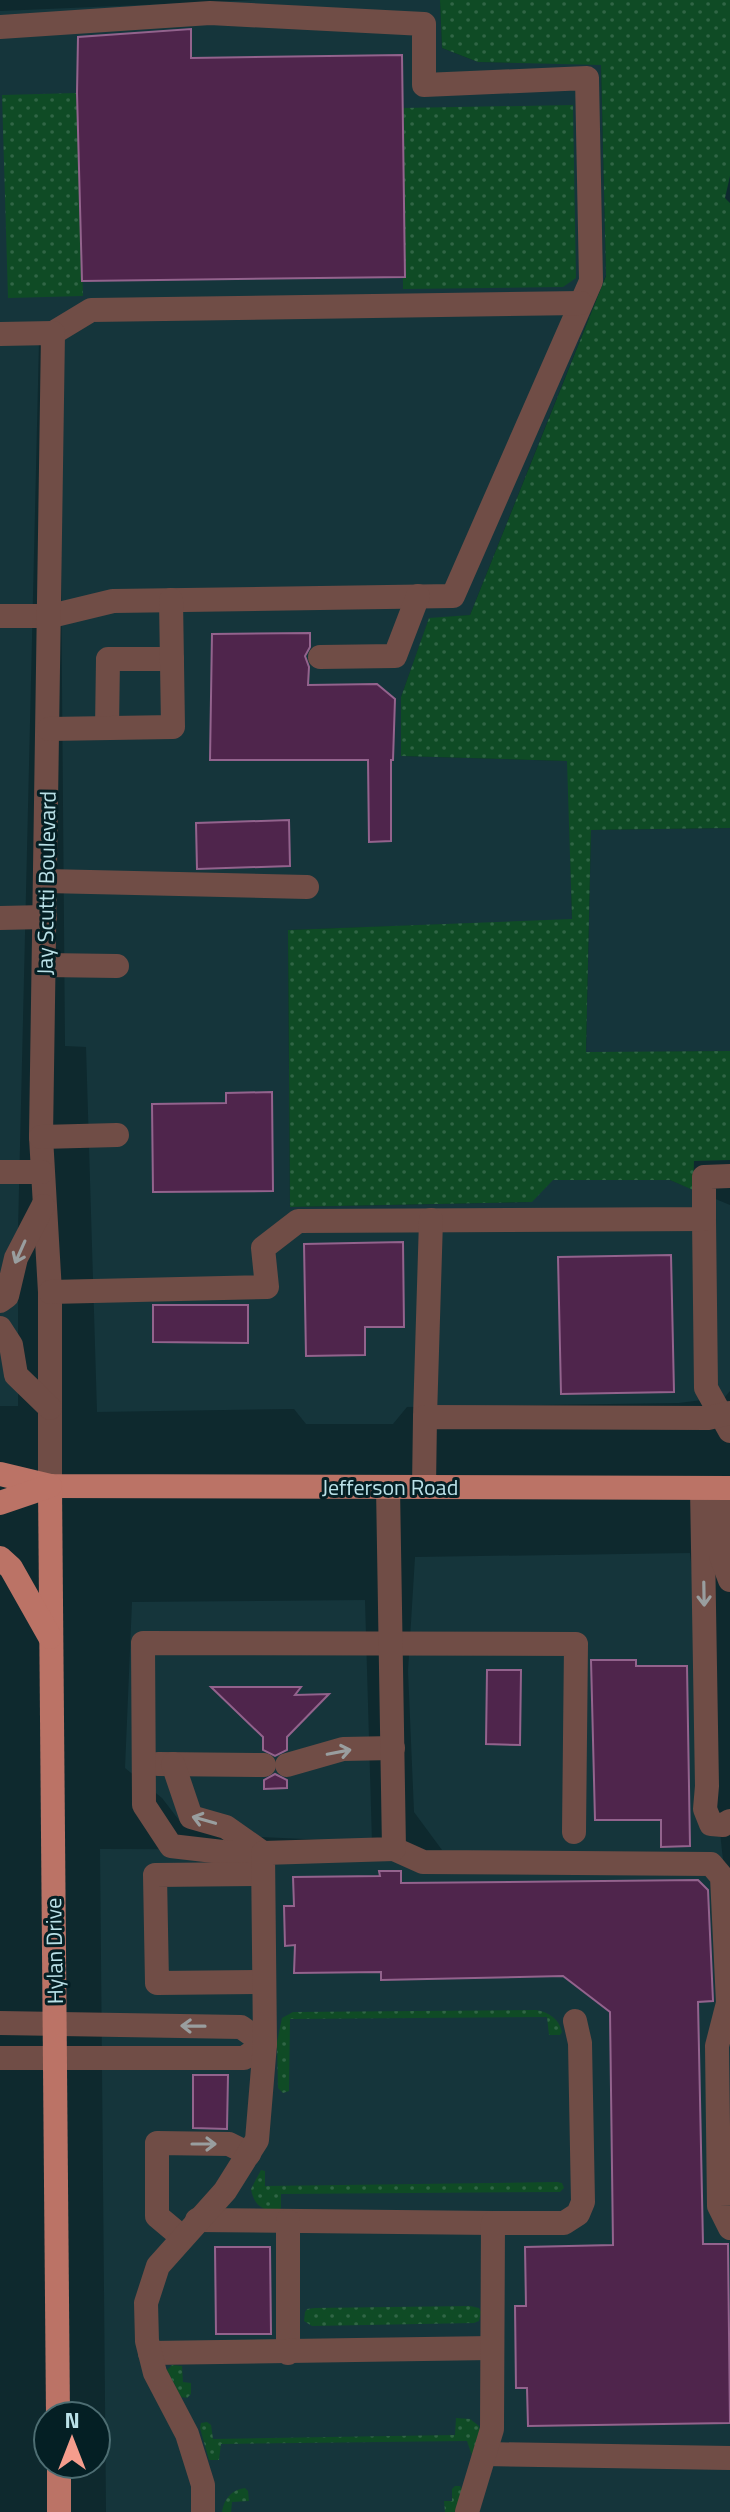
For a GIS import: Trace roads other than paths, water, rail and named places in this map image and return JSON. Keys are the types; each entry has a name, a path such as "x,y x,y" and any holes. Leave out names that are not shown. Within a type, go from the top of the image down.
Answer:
{"main road":[{"name":"Jefferson Road","path":"0,1474 50,1486 718,1488"},
{"name":"Jefferson Road","path":"0,1503 50,1486"},
{"name":"Hylan Drive","path":"50,1486 58,2400"},
{"path":"0,1558 11,1568 51,1638"},
{"path":"59,2480 59,2512"}],"street":[{"path":"0,27 210,13 424,24 424,85 587,78 591,281 453,596 113,601 51,616 0,616"},
{"path":"0,334 53,333 91,310 581,303"},
{"name":"Jay Scutti Boulevard","path":"50,1486 50,1292 41,1137 53,333"},
{"path":"320,657 395,656 418,596"},
{"path":"49,729 173,727 171,600"},
{"path":"107,728 108,659 172,659"},
{"path":"46,881 307,887"},
{"path":"0,918 45,917"},
{"path":"45,965 117,966"},
{"path":"41,1137 117,1135"},
{"path":"0,1172 42,1172"},
{"path":"727,1420 706,1388 704,1177 730,1176"},
{"path":"0,1301 7,1296 16,1258 44,1203"},
{"path":"50,1292 267,1287 263,1248 298,1221 704,1219"},
{"path":"424,1487 431,1220"},
{"path":"0,1328 11,1345 16,1375 50,1408"},
{"path":"425,1417 727,1420"},
{"path":"388,1487 394,1849"},
{"path":"718,1488 721,1556 730,1580"},
{"path":"718,1488 705,1809 711,1824 723,1825 730,1821"},
{"path":"263,1864 231,1853 171,1846 144,1805 143,1643 576,1644 574,1832"},
{"path":"143,1764 275,1765 343,1749 393,1748"},
{"path":"173,1764 191,1817 226,1827 263,1864 265,2044 257,2140 225,2191 158,2266 146,2303 147,2341 155,2373 187,2434 203,2485 203,2512"},
{"path":"264,1982 157,1983 155,1875 394,1849 423,1862 711,1864 722,1877 728,2003 717,2046 719,2206 730,2228"},
{"path":"249,2154 229,2144 157,2143 157,2216 189,2229 288,2221 564,2223 578,2214 583,2202 580,2043 575,2021"},
{"path":"0,2023 241,2027 265,2044"},
{"path":"0,2058 244,2058 265,2044"},
{"path":"288,2221 288,2353"},
{"path":"467,2512 492,2429 493,2223"},
{"path":"150,2353 492,2348"},
{"path":"485,2454 730,2458"}]}
